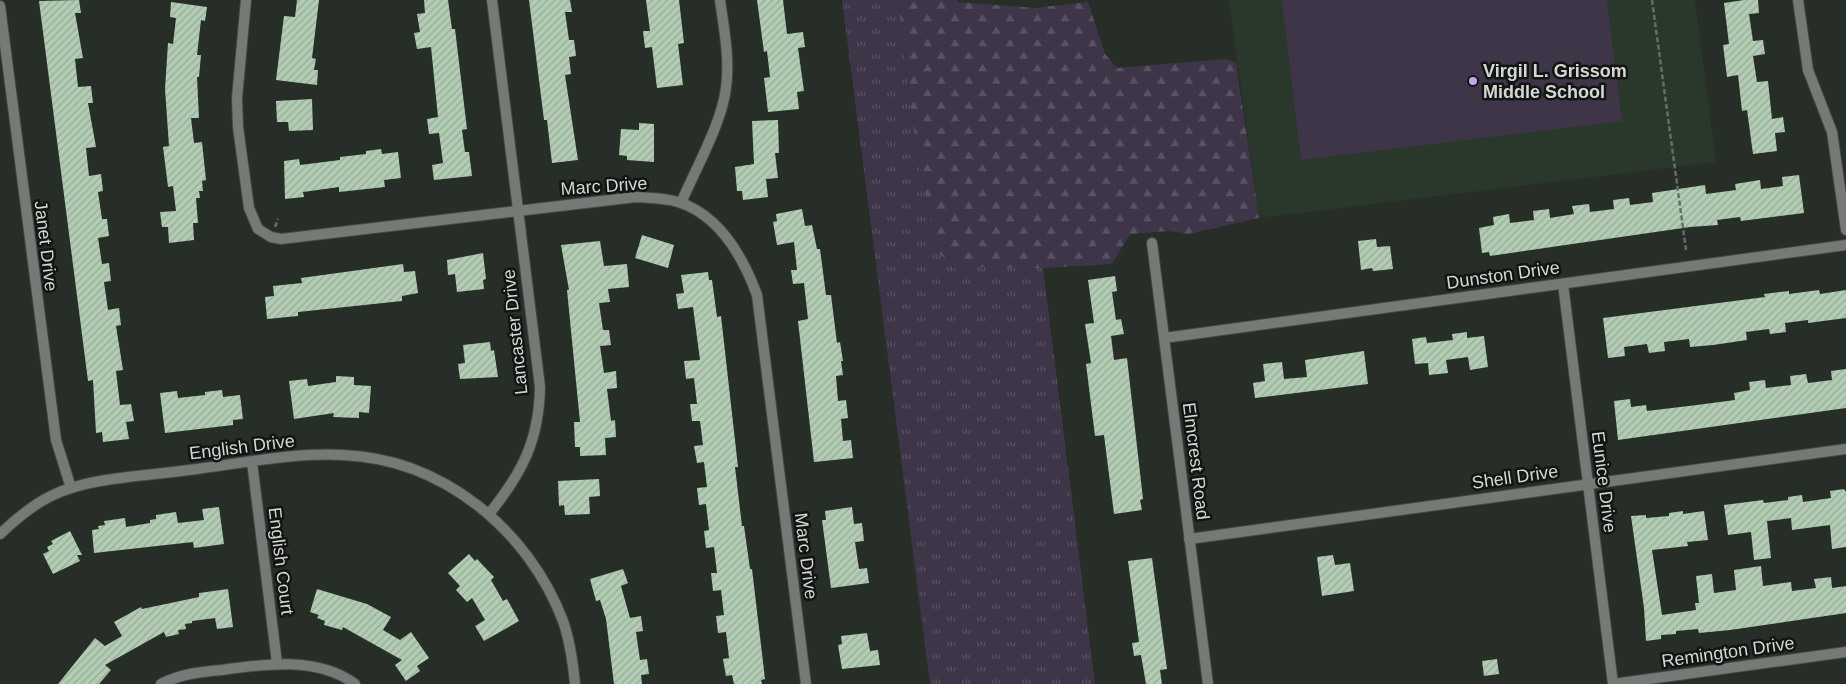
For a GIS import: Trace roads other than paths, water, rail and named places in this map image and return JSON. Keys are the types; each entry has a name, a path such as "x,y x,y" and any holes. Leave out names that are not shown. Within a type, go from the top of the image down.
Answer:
{"street":[{"name":"Marc Drive","path":"246,0 238,71 238,127 249,208 258,229 272,237 282,239 622,198 648,198 681,203 715,225 731,243 746,267 757,295 806,684"},
{"name":"Lancaster Drive","path":"489,514 505,494 525,463 533,442 539,413 539,379 492,0"},
{"path":"681,203 712,130 726,90 728,63 720,0"},
{"path":"1798,0 1808,70 1832,132 1846,230"},
{"name":"Janet Drive","path":"0,6 3,63 56,440 71,488"},
{"name":"Elmcrest Road","path":"1152,243 1208,684"},
{"name":"Dunston Drive","path":"1164,338 1846,245"},
{"name":"Eunice Drive","path":"1563,284 1613,684"},
{"name":"Shell Drive","path":"1189,539 1846,449"},
{"name":"English Drive","path":"0,534 31,507 71,488 252,462 328,454 356,456 390,462 417,470 442,481 489,514"},
{"name":"English Court","path":"252,462 277,663"},
{"path":"489,514 534,565 555,603 570,646 575,684"},
{"name":"Remington Drive","path":"1613,684 1846,652"},
{"path":"161,684 186,674 277,663 326,669 355,684"}],"place":[{"name":"Virgil L. Grissom Middle School","path":"1473,81"}]}
